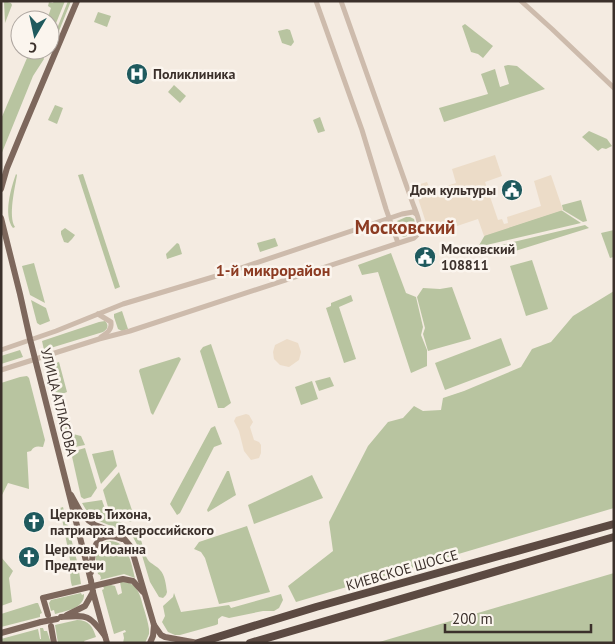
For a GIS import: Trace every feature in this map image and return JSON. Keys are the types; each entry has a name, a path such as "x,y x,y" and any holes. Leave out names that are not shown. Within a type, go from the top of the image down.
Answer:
{"highway":[{"name":"КИЕВСКОЕ ШОССЕ","path":"198,643 316,607 614,524"},
{"name":"КИЕВСКОЕ ШОССЕ","path":"250,643 614,537"}],"main road":[{"path":"1,189 17,143 77,1"},
{"name":"УЛИЦА АТЛАСОВА","path":"1,218 106,640"},
{"path":"67,488 85,518 120,534 131,547 154,625 154,633 150,643"},
{"path":"90,580 93,550 98,542 105,537 112,536 127,542"},
{"path":"48,616 44,598 120,579 133,581 146,594"},
{"path":"58,618 85,606 93,592"},
{"path":"1,633 58,618 80,616 94,622 106,640"},
{"path":"154,625 165,637 198,643"},
{"path":"50,626 54,643"}],"street":[{"path":"316,1 362,130 398,242"},
{"path":"1,370 130,331 414,238 418,235 420,225 341,1"},
{"path":"520,1 552,28 614,88"},
{"path":"1,350 123,304 233,271 407,212 416,214"},
{"path":"98,314 111,322 112,326 110,331 99,339"}],"green space":[{"path":"4,1 12,5 5,23"},
{"path":"54,1 65,1 60,13 60,10 50,10 51,8 48,6 49,2 53,3"},
{"path":"68,1 71,1 60,28 60,21"},
{"path":"98,12 111,16 107,27 94,22"},
{"path":"465,24 493,46 483,58 471,52 462,26"},
{"path":"290,30 294,42 291,46 282,43 278,31"},
{"path":"26,60 43,60 33,76 1,155 1,119"},
{"path":"504,66 517,66 545,89 444,122 439,108 488,94 481,74 495,69 500,87 509,84"},
{"path":"174,85 186,96 180,103 168,92"},
{"path":"55,105 63,108 57,124 48,120"},
{"path":"320,117 325,131 318,133 313,120"},
{"path":"589,131 607,139 612,146 598,151 582,137"},
{"path":"16,174 12,209 15,227 13,228 10,223 8,209"},
{"path":"83,174 120,287 115,289 78,175"},
{"path":"581,200 587,221 583,222 563,210 562,205"},
{"path":"561,210 581,223 478,247 485,235"},
{"path":"406,217 414,219 415,234 403,237 400,235 396,224 397,221"},
{"path":"585,225 589,228 502,255 488,251 477,254 476,251"},
{"path":"65,228 75,235 68,243 64,242 61,234 61,231"},
{"path":"614,230 614,257 610,258 601,233"},
{"path":"275,238 278,246 260,252 257,243"},
{"path":"177,243 182,254 167,259 166,254"},
{"path":"391,253 406,293 416,297 423,327 421,335 427,350 427,366 411,373 378,272 362,275 358,265"},
{"path":"532,260 548,309 526,316 510,266"},
{"path":"34,263 45,303 30,295 22,266"},
{"path":"452,287 471,339 428,351 423,334 425,328 417,297 423,288 440,289"},
{"path":"614,291 614,508 296,602 288,586 333,551 329,522 368,446 388,422 403,418 414,406 423,411 441,410 443,398 521,367 532,349 551,342 573,316"},
{"path":"351,295 353,301 339,307 356,359 344,363 326,308 331,306 331,303"},
{"path":"31,300 46,308 50,321 40,325 37,323"},
{"path":"122,311 128,329 122,331 118,329 114,314"},
{"path":"105,321 107,327 103,332 44,350 42,341"},
{"path":"501,338 511,365 445,390 435,363"},
{"path":"211,344 231,403 224,408 218,408 200,351 203,347"},
{"path":"20,350 23,357 1,364 1,356"},
{"path":"179,357 181,359 153,415 139,371 140,369"},
{"path":"59,362 67,392 62,394 73,434 81,436 85,445 70,448 59,404 55,398 47,371 50,366"},
{"path":"27,376 45,440 43,447 36,447 27,452 29,489 8,483 1,497 1,383"},
{"path":"330,377 334,386 319,391 315,381"},
{"path":"312,381 318,399 301,405 295,387"},
{"path":"215,426 222,444 214,447 180,513 177,515 170,504 211,428"},
{"path":"85,448 97,488 91,497 84,499 81,497 71,452"},
{"path":"113,450 117,466 101,484 92,454"},
{"path":"227,471 229,471 236,495 208,512 207,510"},
{"path":"119,472 135,519 130,522 108,507 103,490"},
{"path":"312,475 323,498 254,524 248,505"},
{"path":"102,500 111,516 138,535 148,560 162,572 167,592 163,598 159,597 150,582 141,552 133,537 126,532 94,519 82,503"},
{"path":"63,507 81,584 72,586 70,560 60,508"},
{"path":"247,526 270,592 219,604 205,558 201,552 194,549 199,542"},
{"path":"107,541 114,541 124,548 130,559 135,578 124,574 100,580 96,556 99,548"},
{"path":"1,557 13,571 9,578 12,602 1,606"},
{"path":"614,573 614,643 376,643"},
{"path":"120,582 131,584 139,594 149,629 145,643 123,643 123,633 126,632 125,630 114,634 102,590 104,589 103,586 115,586 118,595 122,593"},
{"path":"81,593 82,595 84,594 83,599 78,606 55,614 54,610 51,611 49,603 51,600"},
{"path":"174,593 181,612 229,605 231,608 281,594 283,600 279,608 274,611 263,611 229,618 222,616 218,619 218,624 216,625 175,635 168,632 162,622 165,616 163,606 173,597"},
{"path":"38,603 42,613 40,617 1,627 1,614"},
{"path":"77,620 85,621 90,625 96,637 84,641 85,643 58,643 55,625"},
{"path":"40,628 47,631 51,643 1,643 1,639 38,629 41,639"}],"shaded area":[{"path":"495,155 502,176 485,182 498,220 502,219 504,224 508,223 507,217 541,206 534,181 551,175 563,210 484,236 478,219 430,235 414,186 427,182 431,191 456,183 452,169"},
{"path":"287,339 298,343 301,352 299,360 289,367 280,365 274,359 273,352 275,345"},
{"path":"249,415 253,422 250,427 254,440 261,445 259,458 251,460 244,451 239,431 234,421 236,417"}],"place":[{"name":"Поликлиника","path":"137,74"},
{"name":"Дом культуры","path":"512,190"},
{"name":"Московский 108811","path":"425,257"},
{"name":"Церковь Тихона, патриарха Всероссийского","path":"34,522"},
{"name":"Церковь Иоанна Предтечи","path":"29,557"}],"district":[{"name":"Московский","path":"405,227"},
{"name":"1-й микрорайон","path":"273,270"}]}
